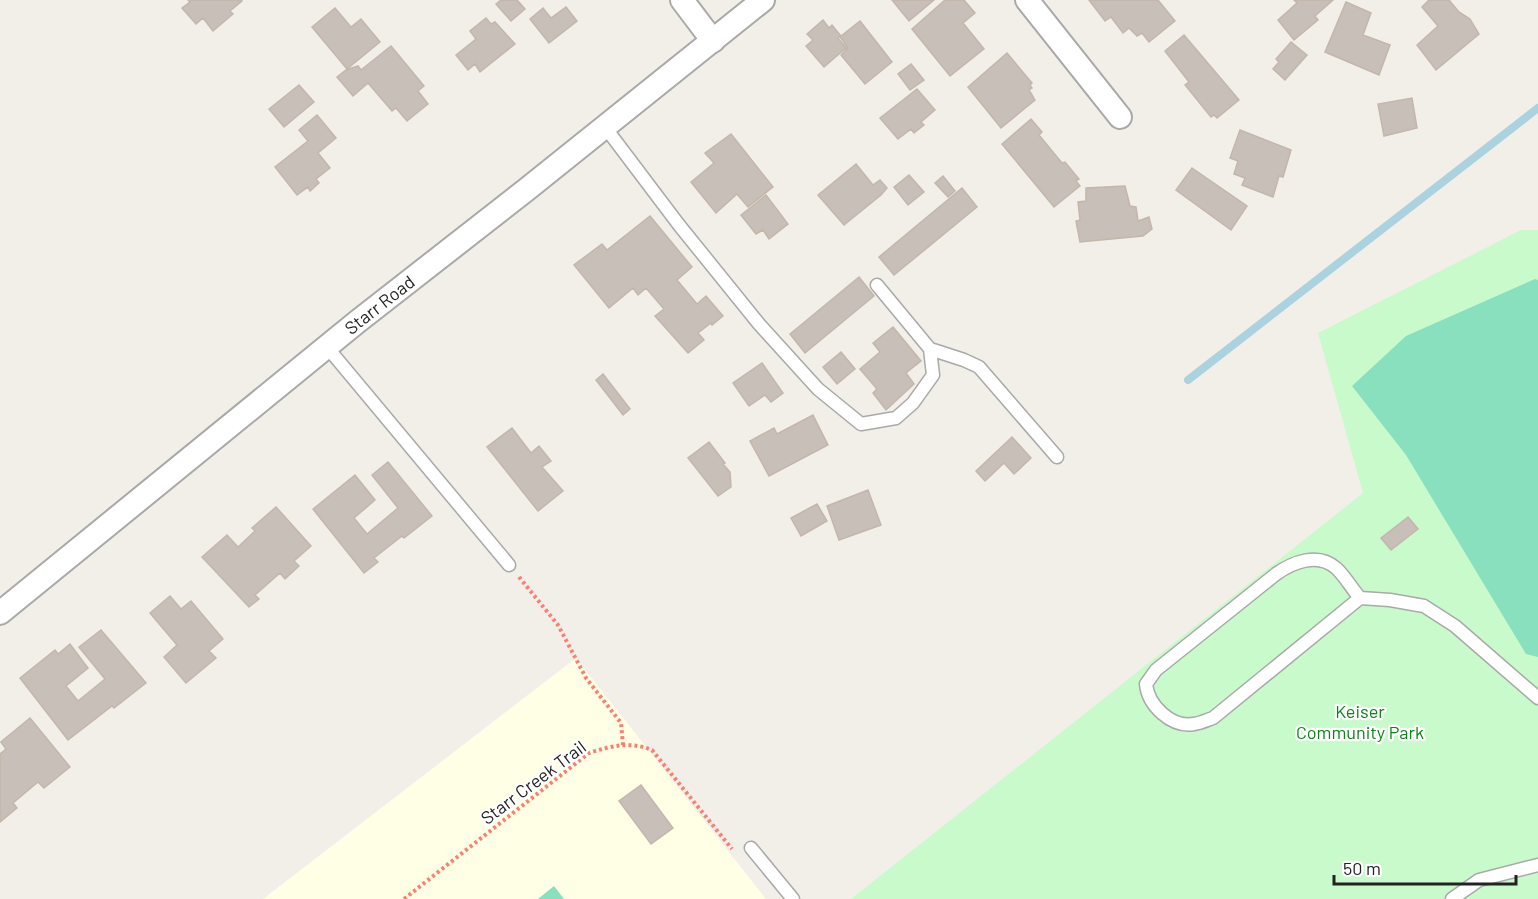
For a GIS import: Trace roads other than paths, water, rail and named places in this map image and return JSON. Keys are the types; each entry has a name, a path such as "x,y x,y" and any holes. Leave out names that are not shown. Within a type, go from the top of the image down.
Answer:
{"street":[{"path":"682,0 713,40"},
{"name":"Starr Road","path":"0,613 327,347 763,0"},
{"path":"1027,0 1120,117"}],"lane":[{"path":"605,127 679,225 759,324 818,389 861,424 896,418 913,403 933,375 930,349"},
{"path":"877,285 930,349 979,367 1058,457"},
{"path":"327,347 509,565"},
{"path":"1360,598 1336,567 1311,560 1292,563 1156,670 1146,684 1147,696 1155,708 1179,722 1193,724 1213,718 1360,598 1424,606 1455,626 1538,698"},
{"path":"751,848 793,899"},
{"path":"1452,899 1479,880 1538,865"}],"waterway":[{"path":"1188,380 1538,108"}],"park label":[{"name":"Keiser Community Park","path":"1360,721"}]}
